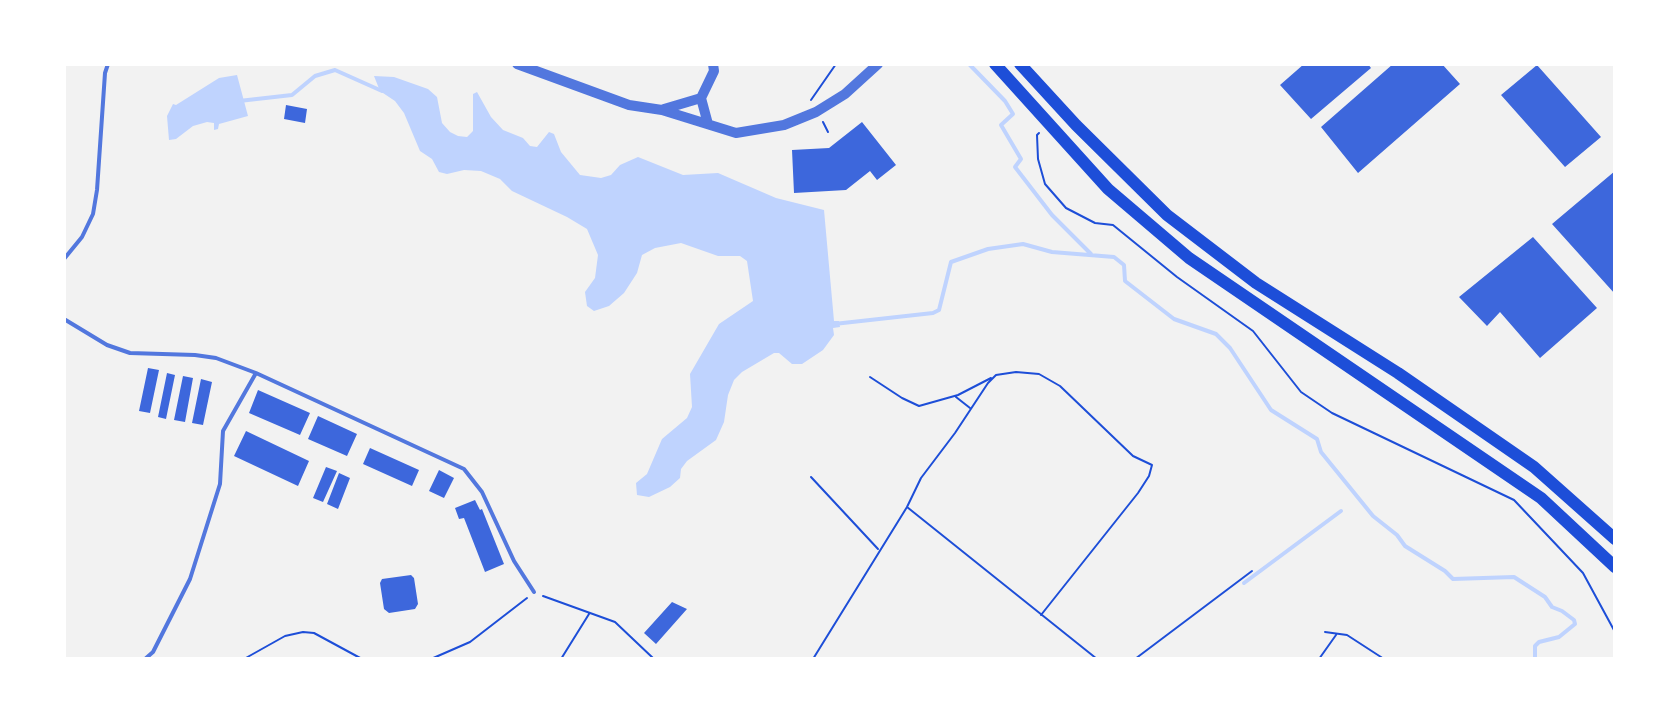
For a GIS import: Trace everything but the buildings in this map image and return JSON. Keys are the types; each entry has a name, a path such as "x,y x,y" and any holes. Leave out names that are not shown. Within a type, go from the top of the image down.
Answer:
{"main road":[{"path":"995,64 1108,189 1189,258 1541,498 1615,567"},
{"path":"1020,64 1076,125 1167,215 1256,283 1398,373 1534,467 1615,539"}],"street":[{"path":"517,64 629,105 662,110 736,133 784,125 816,112 845,94 878,64"},
{"path":"708,124 701,98 714,71 713,64"},
{"path":"662,110 701,98"}],"lane":[{"path":"64,259 82,237 93,214 108,64"},
{"path":"64,319 107,345 130,353 216,358 256,373 464,469 482,492 514,561 534,592"},
{"path":"145,659 153,652 190,579 220,484 223,431 256,373"}],"path":[{"path":"1047,122 1037,135 1038,159 1045,184 1066,208 1095,223 1113,225 1177,277 1253,331 1301,392 1321,406 1389,442 1514,500 1583,573 1615,632"},
{"path":"870,377 919,406 955,396 996,376 1016,372 1039,374 1060,386 1133,456 1152,465 1138,493 1041,615"},
{"path":"813,659 907,507 921,478 996,376"},
{"path":"955,396 971,409"},
{"path":"811,477 880,551"},
{"path":"907,507 1097,659"},
{"path":"1135,659 1252,571"},
{"path":"431,659 470,642 534,592 615,622 654,659"},
{"path":"561,659 590,613"},
{"path":"244,659 285,636 303,632 314,633 362,659"},
{"path":"1325,632 1347,635 1384,659"},
{"path":"1319,659 1337,634"}],"water":[{"path":"237,75 248,116 219,124 218,129 214,130 214,123 193,126 176,139 169,140 167,116 173,104 219,78"},
{"path":"374,76 394,77 428,89 437,97 442,123 458,136 467,137 473,131 473,94 477,92 491,117 503,130 523,138 530,146 537,147 549,132 554,134 561,152 580,175 601,178 611,175 620,165 638,157 683,175 718,173 776,198 824,210 834,321 839,321 840,327 833,328 834,335 823,350 802,364 792,364 779,353 774,353 742,372 734,380 728,395 724,422 716,440 687,461 681,469 680,478 670,487 649,497 637,495 636,483 647,474 662,439 687,418 692,407 690,374 719,324 753,301 747,261 740,256 718,256 681,243 655,248 642,255 637,273 624,293 609,306 594,311 587,306 585,292 595,278 598,255 587,229 512,191 500,179 481,171 439,172 432,159 420,151 404,113 395,101 380,91"}],"waterway":[{"path":"969,64 1005,101 1013,114 1001,125 1021,159 1015,167 1052,215 1091,254"},
{"path":"239,101 292,95 315,76 335,70 382,91"},
{"path":"834,324 933,313 939,310 951,262 988,249 1023,244 1052,252 1114,257 1124,265 1125,281 1174,319 1216,334 1230,348 1271,410 1317,439 1321,452 1373,516 1397,535 1405,546 1453,579 1514,577 1574,620 1575,624 1559,637 1539,642 1535,646 1535,659"},
{"path":"1244,583 1341,511"}]}
